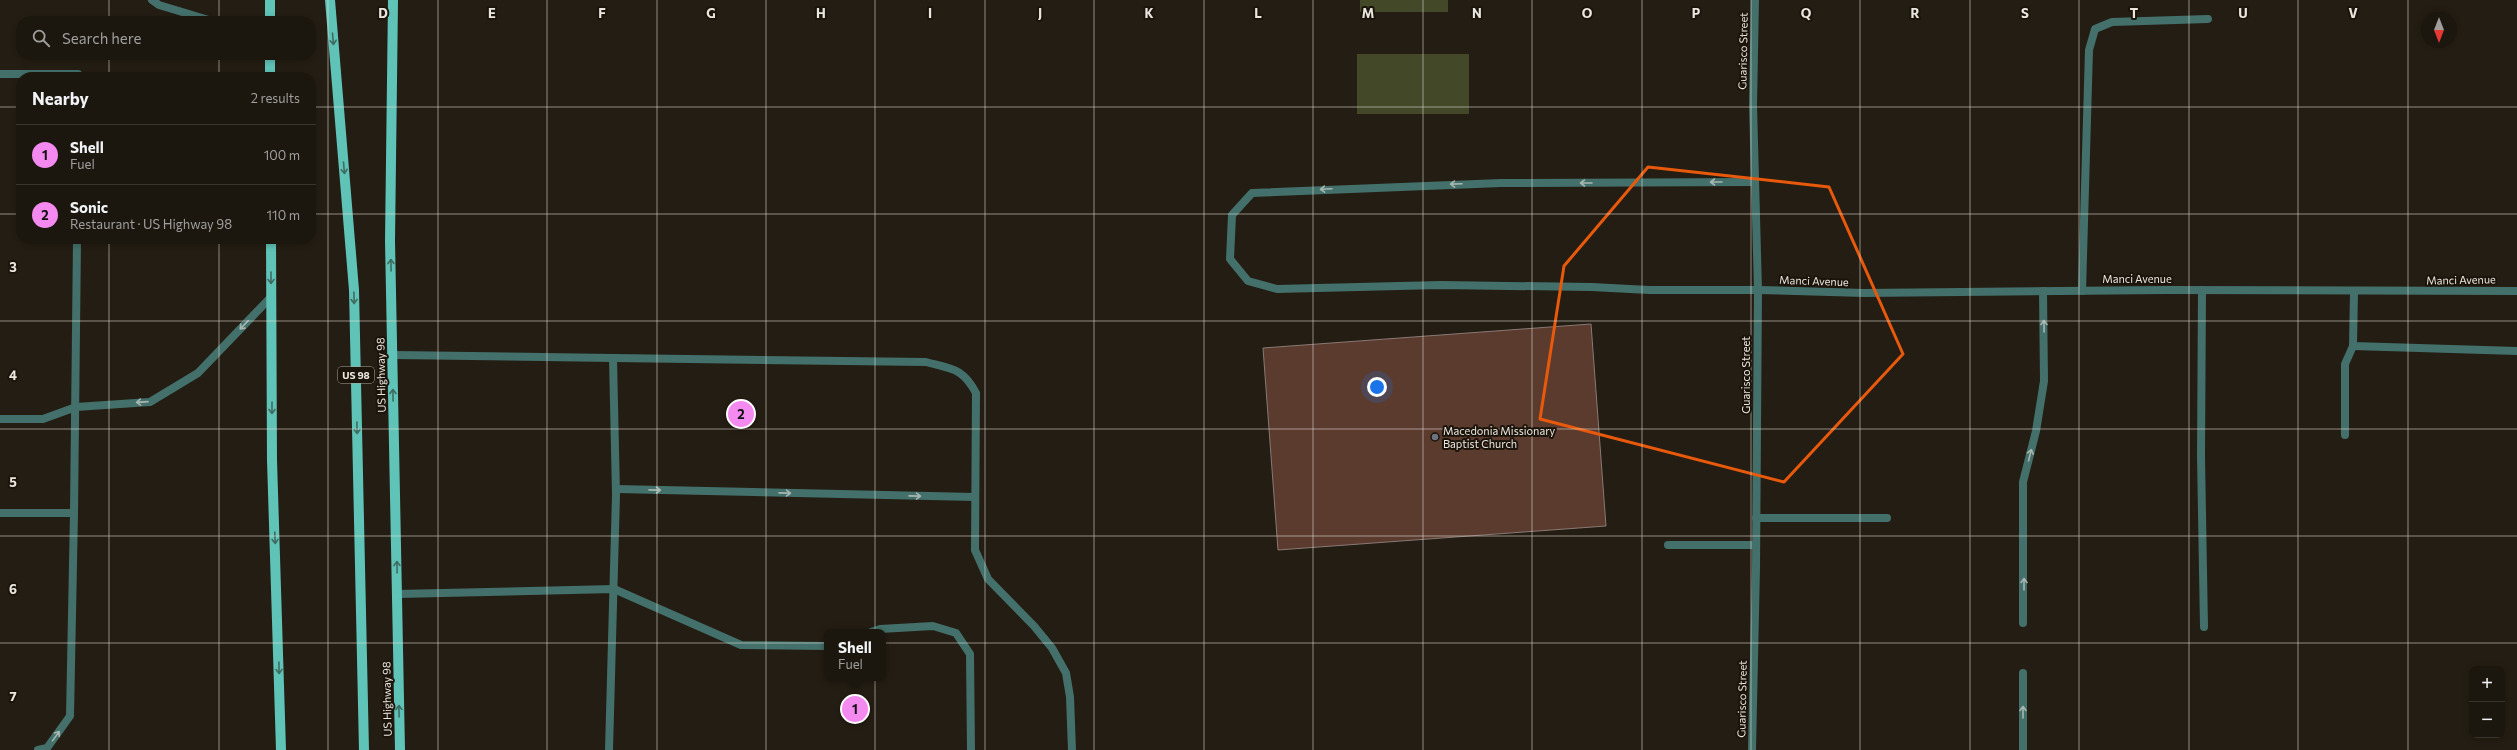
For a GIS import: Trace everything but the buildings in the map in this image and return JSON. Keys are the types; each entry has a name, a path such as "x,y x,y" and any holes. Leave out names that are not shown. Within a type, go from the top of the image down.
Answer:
{"main road":[{"path":"270,0 270,16"},
{"name":"US 98","path":"330,0 354,290 364,750"},
{"name":"US Highway 98","path":"393,0 390,241 400,750"},
{"path":"270,60 270,72"},
{"path":"271,244 272,460 281,750"}],"street":[{"path":"152,0 159,5 195,16"},
{"name":"Guarisco Street","path":"1752,750 1756,545 1758,290 1753,105 1755,0"},
{"path":"2082,291 2089,50 2095,29 2112,22 2208,19"},
{"path":"0,74 16,74"},
{"name":"Manci Avenue","path":"1755,182 1501,183 1252,193 1232,215 1230,259 1248,281 1276,289 1440,284 1592,286 1649,290 1758,290 1864,293 2202,290 2517,291"},
{"path":"38,750 47,748 70,716 76,407 77,244"},
{"path":"2202,290 2201,456 2204,627"},
{"path":"2023,623 2023,482 2036,431 2044,380 2043,291"},
{"path":"2345,435 2345,364 2353,346 2354,291"},
{"path":"0,419 43,420 76,407 150,402 198,373 271,297"},
{"path":"2353,346 2517,351"},
{"path":"393,355 926,362 953,369 968,376 976,393 974,497 975,550 988,579 1034,626 1052,648 1066,673 1070,697 1072,750"},
{"path":"610,750 616,489 613,358"},
{"path":"616,489 974,497"},
{"path":"0,513 74,513"},
{"path":"1756,518 1887,518"},
{"path":"1668,545 1756,545"},
{"path":"398,594 614,589 741,645 824,646"},
{"path":"880,629 933,626 956,633 970,654 971,750"},
{"path":"2023,673 2023,750"}],"highlighted area":[{"path":"1648,167 1829,187 1903,354 1784,482 1540,419 1564,266"}],"green space":[{"path":"1360,0 1448,0 1448,12 1360,12"},
{"path":"1357,54 1469,54 1469,114 1357,114"}],"place":[{"name":"Sonic","path":"741,414"},
{"name":"Macedonia Missionary Baptist Church","path":"1435,437"},
{"name":"Shell","path":"855,709"}]}
